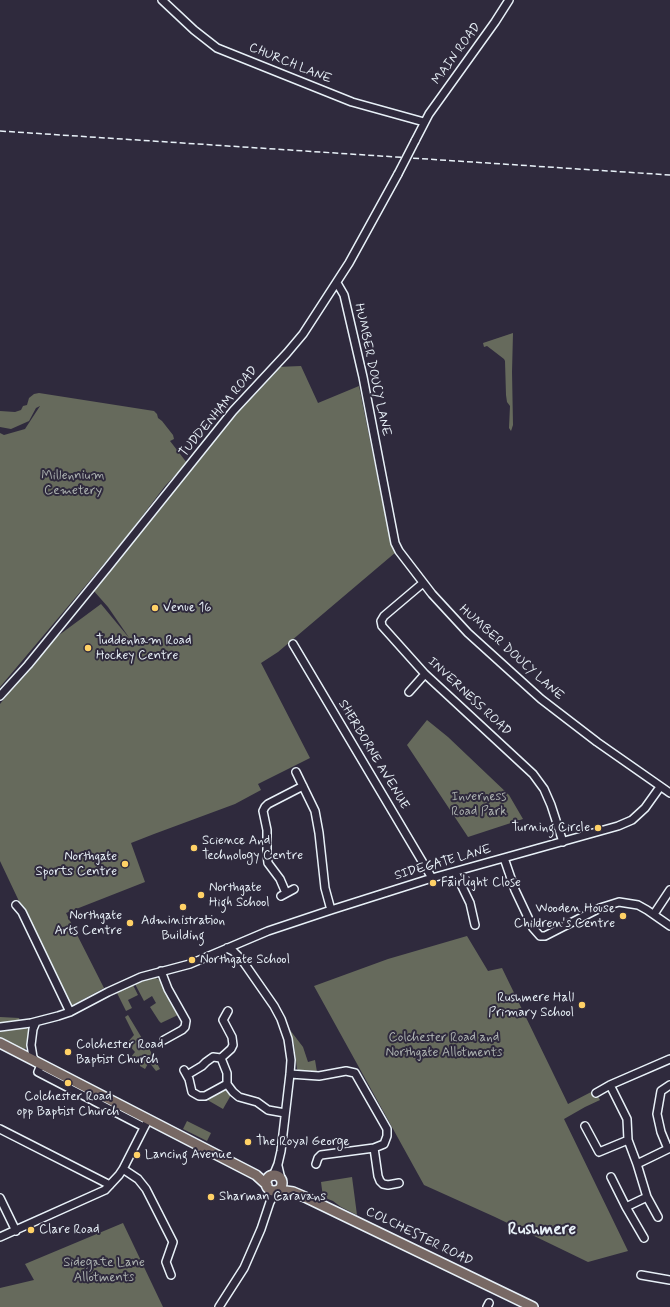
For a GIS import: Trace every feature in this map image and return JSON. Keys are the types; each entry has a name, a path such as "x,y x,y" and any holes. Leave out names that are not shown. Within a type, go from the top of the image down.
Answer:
{"main road":[{"path":"0,1043 39,1063 146,1124 256,1175 263,1180 275,1183"},
{"name":"COLCHESTER ROAD","path":"275,1183 533,1307"}],"street":[{"name":"CHURCH LANE","path":"162,0 194,30 217,48 352,102 424,122"},
{"name":"MAIN ROAD","path":"424,122 509,0"},
{"name":"TUDDENHAM ROAD","path":"0,696 28,665 233,411 296,343 337,283 398,174 424,122"},
{"name":"HUMBER DOUCY LANE","path":"337,283 344,294 363,377 395,543 399,551 423,583 468,633 541,699 597,742 670,793"},
{"name":"INVERNESS ROAD","path":"423,583 384,616 381,621 382,626 425,674 533,774 544,788 563,842"},
{"name":"SHERBORNE AVENUE","path":"293,644 432,878"},
{"path":"409,692 425,674"},
{"path":"296,772 311,802 316,817 324,888 331,910"},
{"path":"294,889 284,895 280,879 269,865 267,830 263,811 268,804 303,786"},
{"name":"SIDEGATE LANE","path":"0,1027 36,1022 70,1012 149,974 190,964 237,943 331,910 432,878 618,826 628,822 645,808 660,787"},
{"path":"504,858 515,890 533,928 540,936 545,936 600,908 619,902 638,905 654,914 670,926"},
{"path":"455,872 470,903 474,925"},
{"path":"654,914 670,890"},
{"path":"16,905 22,912 70,1012"},
{"path":"218,1307 248,1261 270,1202 275,1183 282,1140 290,1074 290,1049 286,1030 281,1019 242,960 237,943"},
{"path":"227,948 242,960"},
{"path":"161,971 164,980 186,1019 186,1023 182,1030 165,1040"},
{"path":"227,1084 205,1096 199,1096 192,1092 186,1073 202,1066 213,1057 221,1058 231,1049 233,1043 232,1038 219,1019 228,1010"},
{"path":"36,1022 33,1029 31,1045 33,1057 39,1063"},
{"path":"23,1055 31,1045"},
{"path":"221,1058 226,1073 227,1084 233,1092 239,1097 257,1102 268,1110 285,1113"},
{"path":"596,1093 670,1059"},
{"path":"290,1074 319,1076 346,1071 352,1072 357,1076 387,1130 388,1136 384,1144 374,1148 321,1155 316,1164"},
{"path":"637,1164 669,1148 661,1132 657,1114 662,1091 670,1085"},
{"path":"610,1086 627,1119 628,1140 647,1197 658,1217"},
{"path":"0,1238 105,1190 123,1169 146,1124"},
{"path":"585,1126 598,1152 628,1140"},
{"path":"0,1129 110,1185"},
{"path":"374,1148 379,1178 383,1184 390,1188 399,1184"},
{"path":"123,1169 138,1179 146,1189 173,1242 166,1260 166,1264 171,1270"},
{"path":"611,1177 644,1238"},
{"path":"626,1207 647,1197"},
{"path":"0,1198 16,1231"},
{"path":"641,1275 670,1280"}],"green space":[{"path":"513,333 513,425 511,431 509,428 510,406 507,402 506,395 505,361 487,346 484,347 483,343"},
{"path":"301,366 318,403 359,386 391,544 396,552 278,652 261,663 310,758 258,784 261,790 235,804 131,843 145,882 66,913 104,988 69,1007 0,861 0,704 51,641 101,604 130,639 108,607 93,590 236,411 277,367"},
{"name":"Millennium Cemetery","path":"39,393 154,411 158,418 173,435 174,439 170,441 187,463 165,486 124,540 0,687 0,433 4,435 25,429 40,406 36,408 29,421 11,429 0,427 0,411 15,412 21,410 23,406 27,405 29,398 34,394"},
{"name":"Inverness Road Park","path":"427,720 448,737 509,795 523,819 468,837 407,745"},
{"name":"Colchester Road and Northgate Allotments","path":"467,936 488,971 502,968 568,1104 595,1090 600,1100 564,1119 628,1251 588,1262 495,1217 424,1185 314,986 388,959"},
{"path":"154,977 160,980 178,1015 161,1023 150,1007 156,1003 152,996 144,1001 135,984"},
{"path":"133,985 138,995 128,1000 132,1008 126,1011 117,993"},
{"path":"128,1015 143,1040 144,1039 160,1069 156,1071 149,1062 145,1069 140,1066 140,1060 131,1057 135,1052 127,1043 134,1035 125,1017"},
{"path":"0,1017 19,1018 20,1021 0,1025"},
{"path":"25,1027 29,1030 28,1046 24,1050 21,1050 0,1039 0,1031"},
{"path":"290,1030 303,1047 308,1062 315,1060 317,1072 301,1072 297,1069 294,1044"},
{"path":"224,1089 231,1095 223,1109 204,1098"},
{"path":"187,1121 211,1133 207,1141 183,1129"},
{"path":"352,1177 357,1215 323,1197 321,1182"},
{"name":"Sidegate Lane Allotments","path":"123,1223 163,1307 0,1307 0,1288 34,1280 25,1264"}],"railway":[{"path":"0,131 670,175"}],"place":[{"name":"Venue 16","path":"155,608"},
{"name":"Tuddenham Road Hockey Centre","path":"88,648"},
{"name":"Turning Circle","path":"598,828"},
{"name":"Science And Technology Centre","path":"194,848"},
{"name":"Northgate Sports Centre","path":"125,864"},
{"name":"Fairlight Close","path":"433,883"},
{"name":"Northgate High School","path":"201,895"},
{"name":"Administration Building","path":"183,907"},
{"name":"Wooden House Children's Centre","path":"623,916"},
{"name":"Northgate Arts Centre","path":"130,923"},
{"name":"Northgate School","path":"192,960"},
{"name":"Rushmere Hall Primary School","path":"582,1005"},
{"name":"Colchester Road Baptist Church","path":"68,1052"},
{"name":"Colchester Road opp Baptist Church","path":"68,1083"},
{"name":"The Royal George","path":"248,1142"},
{"name":"Lancing Avenue","path":"137,1155"},
{"name":"Sharman Caravans","path":"211,1197"},
{"name":"Clare Road","path":"31,1230"}],"district":[{"name":"Rushmere","path":"542,1230"}]}
